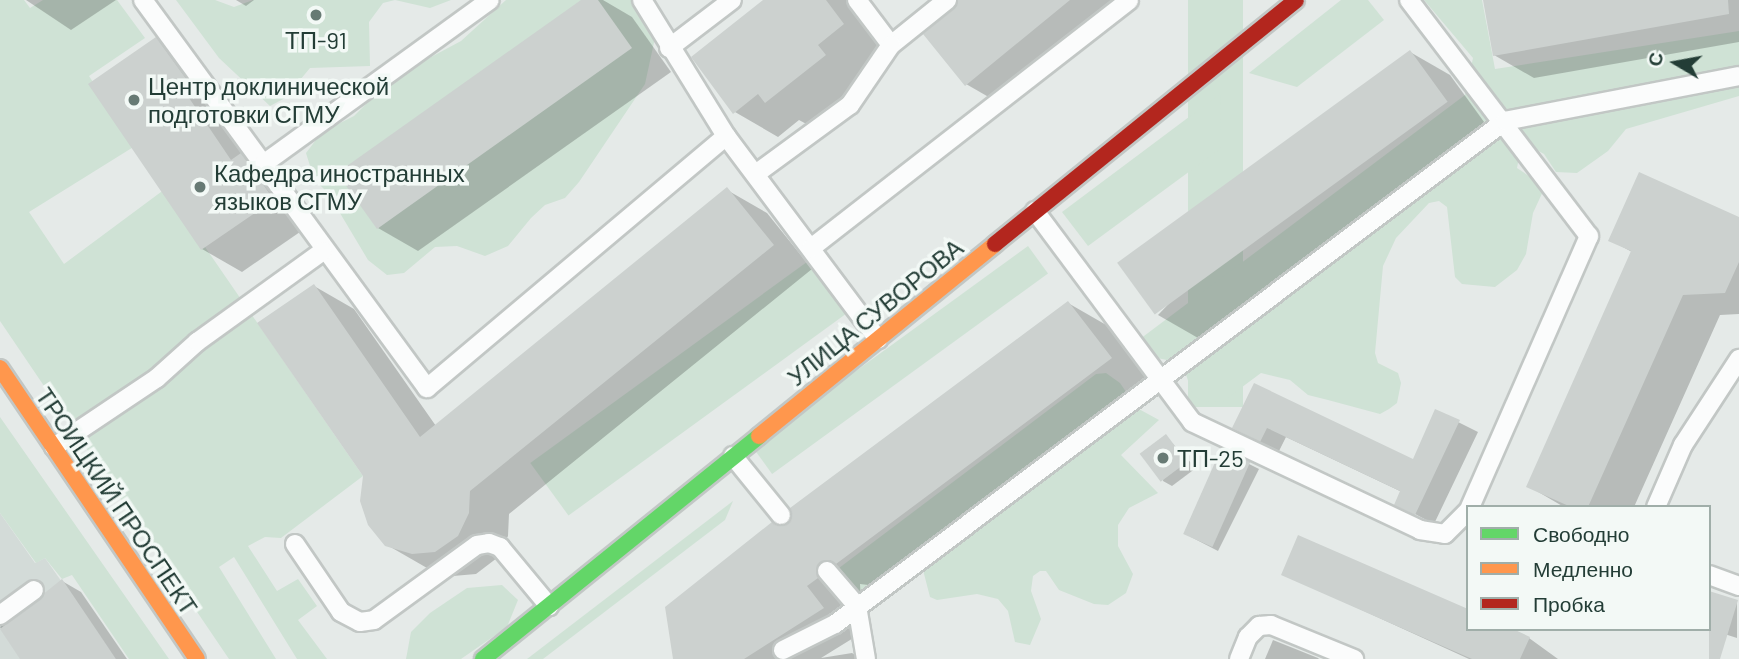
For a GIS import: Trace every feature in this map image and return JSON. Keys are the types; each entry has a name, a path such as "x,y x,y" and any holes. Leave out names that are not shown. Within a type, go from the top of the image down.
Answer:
{"street":[{"name":"УЛИЦА СУВОРОВА","path":"489,657 1296,0"},
{"name":"ТРОИЦКИЙ ПРОСПЕКТ","path":"0,368 197,659"}],"lane":[{"path":"143,0 323,251 427,388 726,136"},
{"path":"261,165 490,0"},
{"path":"642,0 669,48 726,136 757,173 878,339"},
{"path":"669,48 732,0"},
{"path":"857,0 891,45"},
{"path":"757,173 850,105 891,45 947,0"},
{"path":"811,248 1129,0"},
{"path":"1409,0 1505,121 1589,236 1471,505"},
{"path":"783,650 835,624 1505,121 1739,76"},
{"path":"1035,211 1192,422 1420,530 1446,534 1466,512"},
{"path":"54,447 157,378 197,342 323,251"},
{"path":"1657,505 1684,445 1739,359"},
{"path":"733,456 781,515"},
{"path":"295,544 341,612 360,622 373,620 477,545 489,543 500,547 549,606"},
{"path":"827,571 857,606 866,659"},
{"path":"1711,576 1739,586"},
{"path":"0,615 34,590"},
{"path":"1239,659 1248,637 1259,626 1271,625 1354,659"}],"shaded area":[{"path":"0,513 35,563 45,558 116,659 0,659"}],"green space":[{"path":"0,0 24,0 30,8 43,0 117,0 145,38 89,76 135,146 29,212 64,264 165,189 363,476 281,538 265,537 248,546 277,591 298,579 317,606 298,620 327,659 297,659 234,557 219,567 276,659 229,659 0,321"},
{"path":"176,0 215,0 234,7 253,0 395,0 383,3 369,22 370,66 310,68 285,98 270,106 219,58"},
{"path":"395,0 451,0 430,8"},
{"path":"506,0 640,0 655,38 645,84 579,182 565,198 545,205 508,246 485,256 457,246 435,247 404,273 387,275 368,260 328,193 314,179 306,153 322,132 354,116 392,78 461,41"},
{"path":"1188,0 1243,0 1243,407 1188,407"},
{"path":"1341,0 1368,0 1384,20 1297,87 1249,73"},
{"path":"1424,0 1482,0 1495,69 1739,31 1739,96 1626,129 1608,151 1577,173 1556,172 1544,154 1535,149 1526,151 1519,157 1517,168 1545,187 1533,213 1526,254 1517,270 1495,287 1462,284 1455,277 1447,207 1439,201 1429,203 1396,238 1383,266 1375,353 1378,363 1398,373 1401,383 1397,403 1389,409 1380,414 1308,395 1290,380 1261,373 1222,402 1202,401 1193,395 1182,363 1152,357 1140,339 1465,95 1473,58"},
{"path":"1221,93 1220,149 1088,246 1062,212"},
{"path":"1028,246 1048,274 772,474 752,446"},
{"path":"811,259 849,312 568,516 530,463"},
{"path":"1106,373 1120,383 1137,408 1159,420 1121,455 1158,493 1129,508 1118,525 1118,546 1133,574 1126,593 1108,605 1094,604 1059,590 1046,571 1040,571 1033,576 1031,591 1041,619 1030,645 1015,642 1008,611 998,599 977,594 937,600 930,597 922,566 909,560 897,564 870,592 857,596 841,578 839,568 1096,374"},
{"path":"0,417 169,659 129,659 72,575 62,579 45,558 36,563 0,513"},
{"path":"733,501 725,520 543,659 527,659"},
{"path":"502,585 518,600 507,627 461,659 406,659 411,632 430,613 467,588"}],"building":[{"path":"581,0 598,0 632,48 377,229 337,173"},
{"path":"763,0 826,0 844,24 818,45 826,55 765,103 758,94 733,114 691,57"},
{"path":"958,0 1070,0 965,86 923,34 954,9"},
{"path":"1483,0 1728,0 1729,14 1493,56"},
{"path":"156,37 192,87 185,92 231,160 241,153 274,200 201,250 88,84"},
{"path":"1410,50 1448,102 1155,315 1117,263"},
{"path":"1639,172 1739,217 1739,262 1725,293 1683,295 1589,505 1566,505 1526,487 1631,251 1608,241"},
{"path":"727,187 774,245 470,491 469,513 458,536 435,552 412,554 385,546 368,525 360,501 363,476 257,323 314,284 420,437"},
{"path":"1068,301 1112,358 836,564 830,560 819,563 818,578 807,586 824,608 744,659 673,659 665,607 772,522 788,524 790,508"},
{"path":"1254,383 1413,459 1435,409 1460,420 1415,515 1394,505 1400,491 1267,428 1260,442 1232,428"},
{"name":"ТП-25","path":"1166,434 1187,462 1161,482 1140,454"},
{"path":"1221,449 1250,462 1212,547 1183,534"},
{"path":"1298,535 1466,608 1466,631 1517,631 1530,637 1520,659 1472,659 1281,575"},
{"path":"62,579 116,659 20,659 0,629"},
{"path":"1711,592 1738,600 1720,659 1709,659"}],"traffic: fast":[{"path":"483,659 759,436"}],"traffic: slow":[{"path":"759,436 995,244"},
{"path":"0,368 197,659"}],"traffic: jam":[{"path":"995,244 1296,0"}],"place":[{"name":"ТП-91","path":"316,15"},
{"name":"Центр доклинической подготовки СГМУ","path":"134,100"},
{"name":"Кафедра иностранных языков СГМУ","path":"200,187"},
{"name":"ТП-25","path":"1163,458"}]}
